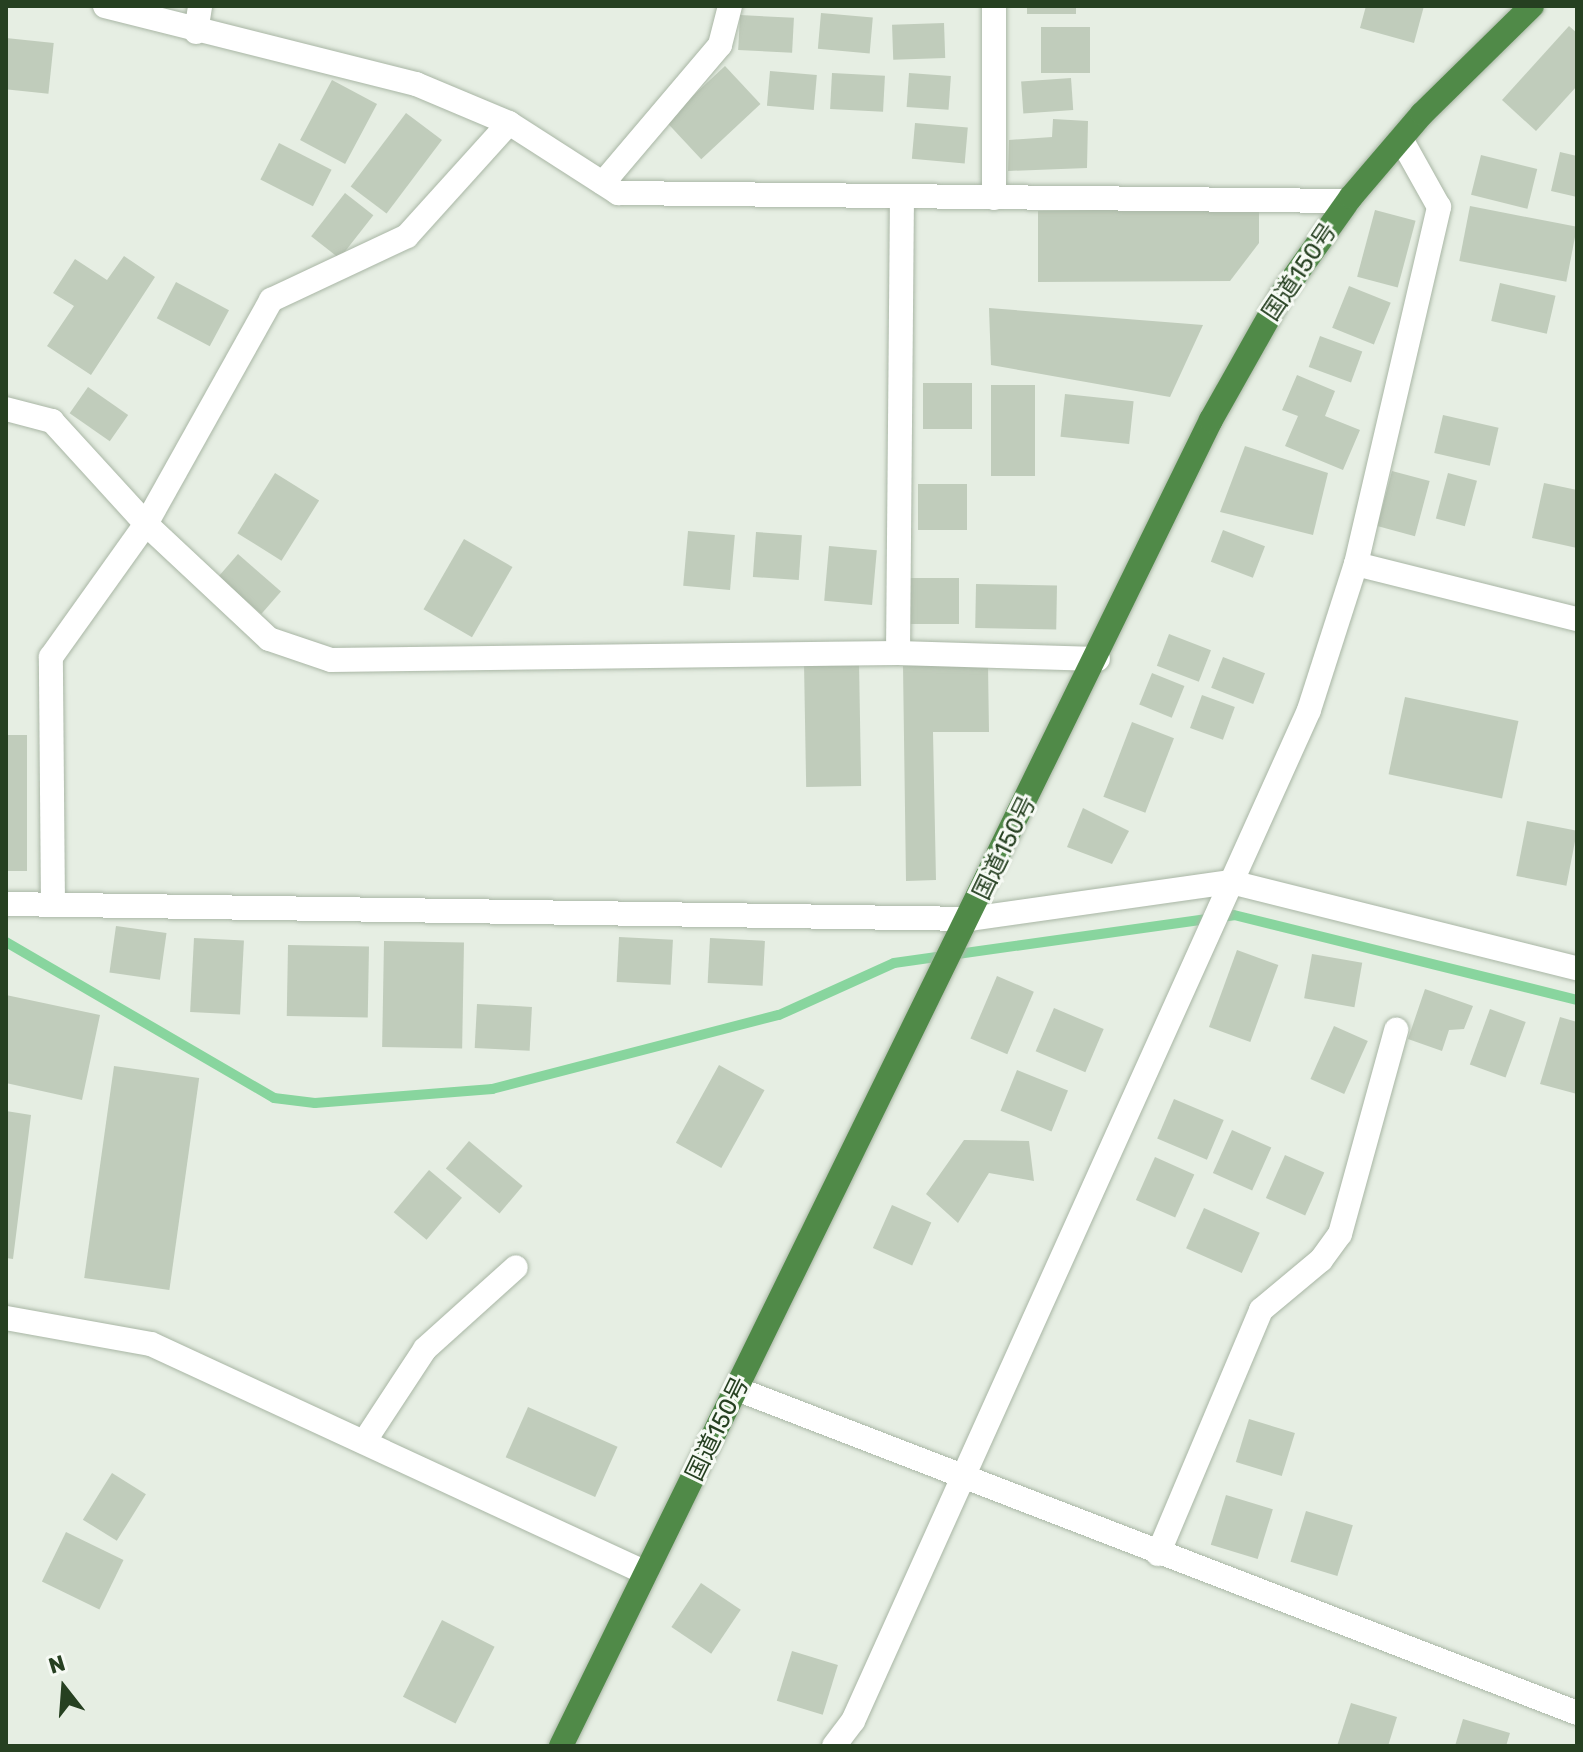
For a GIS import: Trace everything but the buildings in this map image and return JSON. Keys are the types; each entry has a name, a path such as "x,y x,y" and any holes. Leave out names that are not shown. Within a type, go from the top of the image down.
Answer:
{"highway":[{"name":"国道150号","path":"561,1746 1098,659 1211,420 1282,294 1348,201 1401,139 1532,6"}],"street":[{"path":"105,6 196,32 416,84 509,123 618,193 1348,201"},
{"path":"196,32 200,6"},
{"path":"603,183 720,45 730,6"},
{"path":"994,6 994,198"},
{"path":"53,905 51,657 146,524 271,300 407,236 509,123"},
{"path":"834,1746 853,1721 1309,710 1356,564 1439,207 1401,139"},
{"path":"898,653 902,197"},
{"path":"6,409 52,421 146,524 269,639 331,660 898,653 1098,659"},
{"path":"1356,564 1577,619"},
{"path":"6,904 970,919 1231,882 1577,968"},
{"path":"1158,1554 1261,1310 1321,1260 1340,1234 1396,1030"},
{"path":"364,1442 425,1349 516,1267"},
{"path":"6,1318 151,1344 646,1573"},
{"path":"737,1389 960,1479 1577,1713"}],"waterway":[{"path":"6,942 274,1098 315,1103 492,1089 779,1015 894,963 1234,915 1577,1000"}]}
